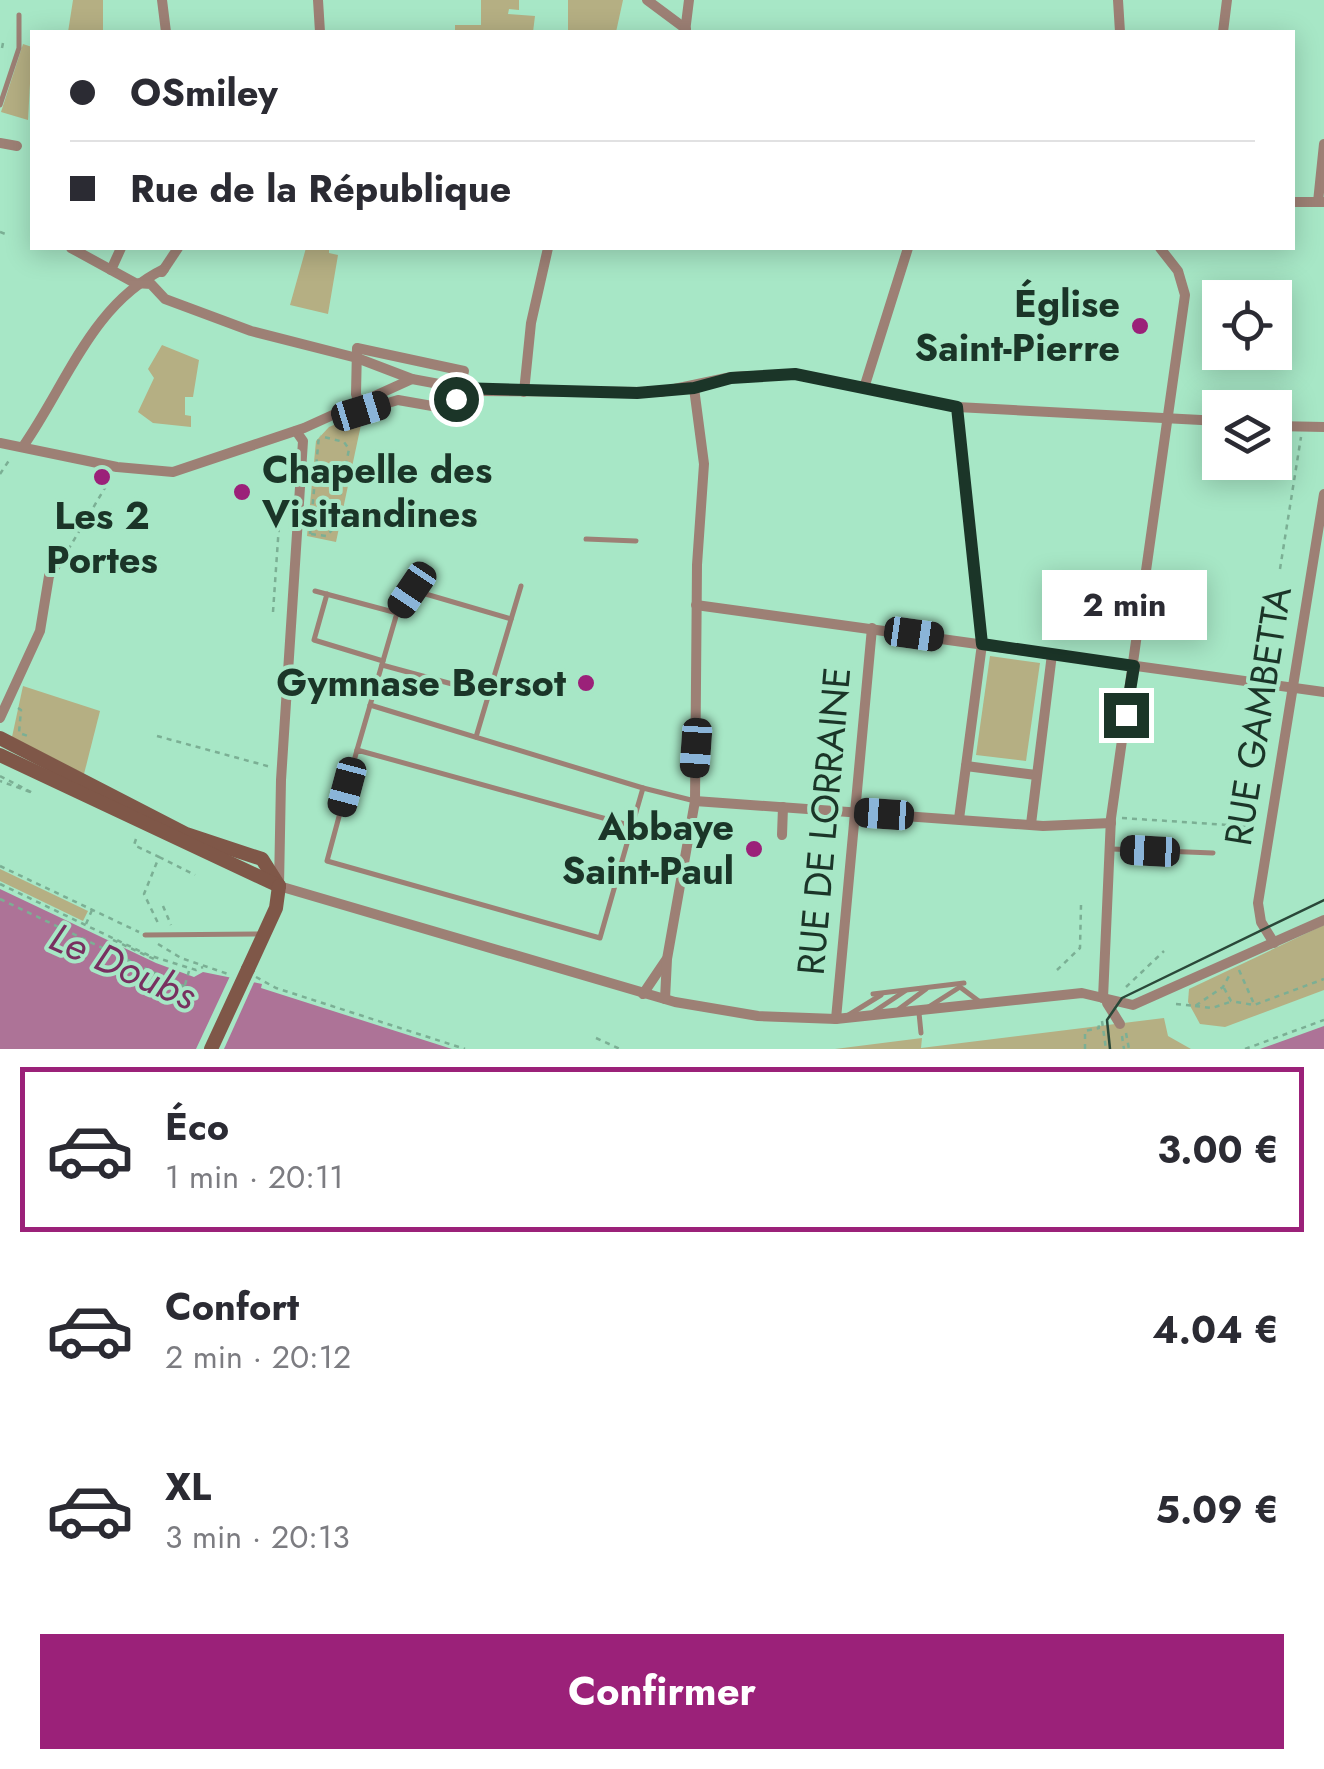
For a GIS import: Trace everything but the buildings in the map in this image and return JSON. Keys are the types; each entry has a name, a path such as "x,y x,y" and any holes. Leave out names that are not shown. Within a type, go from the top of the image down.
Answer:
{"main road":[{"path":"0,739 186,834 262,859 279,886 276,908 211,1049"},
{"path":"0,755 279,886"}],"street":[{"path":"162,0 166,30"},
{"path":"318,0 320,30"},
{"path":"648,0 684,30"},
{"path":"685,30 689,0"},
{"path":"1118,0 1120,30"},
{"path":"1223,30 1227,0"},
{"path":"0,143 24,147"},
{"path":"1295,202 1321,202 1324,144"},
{"path":"76,250 135,284 151,284 177,250"},
{"path":"111,270 120,250"},
{"path":"524,392 530,323 548,250"},
{"path":"864,388 907,250"},
{"path":"1120,1024 1102,998 1111,820 1184,285 1161,250"},
{"path":"21,445 80,348 135,284 164,270"},
{"path":"151,284 164,299 205,316 356,358 412,379 458,388 613,394 694,388 731,378 795,374 957,407 1202,418"},
{"path":"357,348 464,371 454,410 398,400 361,411 356,358 357,348"},
{"path":"383,393 384,369"},
{"path":"0,443 164,474 296,431 412,379"},
{"path":"665,1000 666,959 694,801 696,544 704,464 694,388"},
{"path":"957,407 982,644 959,819"},
{"path":"1292,427 1324,428"},
{"path":"296,431 303,441 281,780 279,886 665,1000 758,1016 839,1019 888,1017 1082,994 1125,1005 1147,1002 1324,920"},
{"name":"RUE GAMBETTA","path":"1274,943 1258,911 1324,494"},
{"path":"0,718 40,631 49,576 60,559"},
{"path":"696,605 1324,692"},
{"name":"RUE DE LORRAINE","path":"839,1019 853,811 872,628"},
{"path":"1037,825 1036,775 1052,654"},
{"path":"966,766 1036,775"},
{"path":"694,801 1037,825 1111,820"},
{"path":"782,836 783,806"},
{"path":"643,994 666,959"}],"lane":[{"path":"0,104 18,48 19,15"},
{"path":"586,539 636,541"},
{"path":"476,737 521,586"},
{"path":"511,619 412,590 397,613 327,861 600,938 643,788"},
{"path":"315,592 397,613"},
{"path":"327,594 314,640 489,694"},
{"path":"1084,601 1141,612"},
{"path":"370,705 694,801"},
{"path":"356,750 632,826"},
{"path":"1109,849 1214,853"},
{"path":"145,935 264,934"},
{"path":"920,1033 918,1012 948,990 962,985"},
{"path":"873,994 962,985 982,1004"},
{"path":"888,1017 929,987"},
{"path":"863,1019 908,990"},
{"path":"839,1019 884,992"}],"path":[{"path":"0,232 8,235"},
{"path":"1042,311 1092,314"},
{"path":"1280,569 1302,427"},
{"path":"319,435 344,442 349,449 333,531 326,536 308,534 319,435"},
{"path":"0,474 21,445"},
{"path":"60,559 74,544 115,470"},
{"path":"274,612 279,525"},
{"path":"7,704 22,710 19,733 28,736"},
{"path":"157,736 276,768"},
{"path":"0,779 33,793 0,779"},
{"path":"1111,820 1270,828"},
{"path":"136,839 134,845 195,874"},
{"path":"159,857 144,894 164,935"},
{"path":"0,866 145,935 181,958 258,977 276,988 466,1049"},
{"path":"0,885 147,956 189,971 204,966"},
{"path":"0,900 157,974"},
{"path":"1057,970 1080,948 1081,905"},
{"path":"163,906 176,935"},
{"path":"86,925 92,910"},
{"path":"64,930 70,918"},
{"path":"1126,986 1164,950"},
{"path":"142,967 147,956"},
{"path":"147,956 196,970"},
{"path":"1238,968 1254,1005"},
{"path":"171,982 186,987 189,971"},
{"path":"1176,1004 1212,1008 1231,1001 1254,1005 1324,979"},
{"path":"1195,1006 1224,987 1231,1001"},
{"path":"1245,1049 1324,1020"},
{"path":"1085,1049 1084,1031 1099,1028 1101,1023 1106,1049"},
{"path":"1120,1024 1124,1049"},
{"path":"596,1038 620,1049"}],"shaded area":[{"path":"73,0 103,0 103,30 68,30"},
{"path":"481,0 519,0 519,10 509,9 508,14 535,16 533,30 455,30 455,25 481,25"},
{"path":"568,0 623,0 616,30 568,30"},
{"path":"23,44 30,46 28,120 1,112"},
{"path":"305,250 329,250 338,255 328,314 290,305"},
{"path":"162,345 199,360 193,397 185,397 185,415 191,416 191,427 153,423 138,412 154,378 148,369"},
{"path":"353,417 355,423 362,420 336,542 307,536 316,441 329,427"},
{"path":"990,656 1040,663 1026,761 976,755"},
{"path":"23,686 100,711 84,774 12,737"},
{"path":"0,869 88,911 83,921 0,881"},
{"path":"1324,925 1324,990 1225,1027 1200,1024 1188,1002 1189,989"},
{"path":"1164,1018 1168,1036 1191,1049 835,1049 922,1038 921,1048"}],"water":[{"name":"Le Doubs","path":"0,889 194,977 203,972 262,984 261,988 452,1049 0,1049"},
{"path":"1324,1026 1324,1049 1260,1049"}],"pier":[{"path":"231,974 256,978 224,1049 196,1049"}],"tram line":[{"path":"1110,1049 1107,1020 1122,998 1324,900"}],"place":[{"name":"Église Saint-Pierre","path":"1140,326"},
{"name":"Les 2 Portes","path":"102,477"},
{"name":"Chapelle des Visitandines","path":"242,492"},
{"name":"Gymnase Bersot","path":"586,683"},
{"name":"Abbaye Saint-Paul","path":"754,849"}],"route":[{"path":"456,399 458,388 502,393 613,394 694,388 762,374 795,374 957,407 982,644 1134,666 1126,715"}]}
